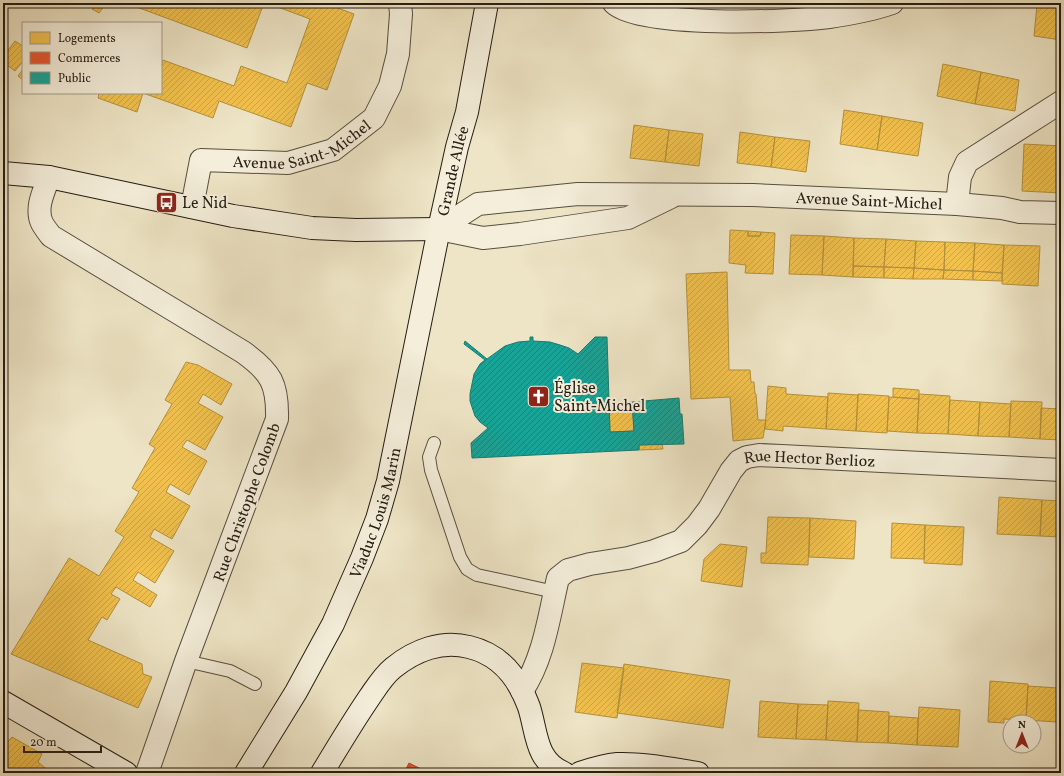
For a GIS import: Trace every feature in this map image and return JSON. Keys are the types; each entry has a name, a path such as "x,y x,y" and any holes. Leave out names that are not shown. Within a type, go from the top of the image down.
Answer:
{"street":[{"name":"Avenue Saint-Michel","path":"192,208 201,160 288,163 333,150 374,118 390,86 398,54 401,14 400,3"},
{"name":"Grande Allée","path":"439,229 457,147 468,112 487,3"},
{"path":"614,3 631,12 675,20 778,21 829,17 892,3"},
{"path":"957,204 960,177 967,162 1061,102"},
{"name":"Avenue Saint-Michel","path":"3,173 49,177 233,216 312,228 356,230 439,229 483,238 537,232 628,218 676,194"},
{"name":"Rue Christophe Colomb","path":"49,177 40,205 40,214 42,223 52,236 260,364 274,385 278,403 277,419 186,661 146,773"},
{"name":"Avenue Saint-Michel","path":"439,229 478,204 578,194 753,195 957,204 1002,208 1020,212 1061,213"},
{"name":"Viaduc Louis Marin","path":"246,773 296,692 333,624 374,526 388,481 439,229"},
{"name":"Rue Hector Berlioz","path":"522,691 530,679 538,662 558,578 568,570 590,564 628,558 654,551 681,540 697,525 709,509 731,471 739,461 747,457 759,455 1061,470"},
{"path":"322,773 362,708 392,668 414,654 428,648 443,645 464,646 478,649 492,656 503,664 522,691 529,707 542,754 557,772"},
{"path":"3,702 126,773"},
{"path":"580,773 604,766 618,764 698,773"}],"lane":[{"path":"434,443 429,457 431,470 460,557 467,569 477,575 555,592"},
{"path":"186,661 230,671 255,684"}],"building: Logements":[{"path":"97,3 103,3 105,5 99,13 92,9"},
{"path":"126,3 264,3 247,48"},
{"path":"267,3 324,3 354,14 327,90 307,83 291,127 219,101 213,118 146,94 162,94 163,60 234,86 241,66 287,83 310,19"},
{"path":"1037,5 1061,8 1061,40 1034,36"},
{"path":"15,41 22,45 22,62 15,71 3,62 3,57"},
{"path":"943,64 981,72 975,104 937,96"},
{"path":"22,70 22,79 18,76"},
{"path":"981,72 1019,80 1015,111 975,104"},
{"path":"99,94 143,94 137,112 98,98"},
{"path":"844,110 882,116 877,150 840,144"},
{"path":"882,116 923,123 918,156 877,150"},
{"path":"634,125 669,130 665,162 630,158"},
{"path":"669,130 703,134 699,166 665,162"},
{"path":"740,132 775,137 771,167 737,163"},
{"path":"775,137 810,141 806,172 771,167"},
{"path":"1024,144 1061,146 1061,193 1022,191"},
{"path":"730,230 748,231 748,236 760,236 761,232 775,233 773,274 745,273 746,265 729,263"},
{"path":"748,231 761,232 760,236 748,236"},
{"path":"791,235 824,236 822,275 789,274"},
{"path":"824,236 854,238 853,277 822,275"},
{"path":"854,238 886,239 884,267 853,266"},
{"path":"886,239 916,241 914,268 884,267"},
{"path":"916,241 945,242 944,270 914,268"},
{"path":"945,242 975,243 973,271 944,270"},
{"path":"975,243 1004,245 1002,273 973,271"},
{"path":"1004,245 1040,246 1038,286 1002,284"},
{"path":"853,266 884,267 884,278 853,277"},
{"path":"884,267 914,268 913,279 884,278"},
{"path":"914,268 944,270 943,279 913,279"},
{"path":"944,270 973,271 973,280 943,279"},
{"path":"973,271 1002,273 1002,281 973,280"},
{"path":"727,272 729,370 750,370 751,382 754,382 756,394 758,420 766,420 763,438 733,441 730,397 691,399 686,274"},
{"path":"186,362 198,365 232,384 221,405 203,394 198,403 223,417 205,450 187,440 182,447 207,461 189,495 170,484 166,492 190,506 172,539 154,529 150,537 174,551 155,583 138,572 133,580 157,595 150,607 116,587 111,594 120,599 107,620 102,617 88,640 142,664 143,674 152,677 138,708 11,654 69,558 99,576 124,537 115,531 139,492 132,488 155,448 149,444 172,404 165,400"},
{"path":"768,386 786,388 786,394 828,397 826,429 783,426 783,431 765,429"},
{"path":"893,388 919,390 919,399 893,397"},
{"path":"828,393 858,395 856,431 826,429"},
{"path":"858,394 889,396 887,433 856,431"},
{"path":"919,394 950,396 948,434 917,433"},
{"path":"889,397 919,399 917,433 887,431"},
{"path":"950,400 980,402 978,436 948,434"},
{"path":"1011,401 1042,402 1040,439 1009,437"},
{"path":"632,402 634,431 610,432 609,403"},
{"path":"980,402 1011,404 1009,437 978,436"},
{"path":"1041,408 1061,409 1061,440 1040,439"},
{"path":"662,444 663,449 639,450 639,445"},
{"path":"999,497 1042,500 1040,536 997,534"},
{"path":"1042,500 1061,501 1061,537 1040,536"},
{"path":"768,517 810,518 808,565 761,563 761,553 766,553"},
{"path":"810,518 856,521 854,559 809,557"},
{"path":"892,523 925,525 924,559 891,558"},
{"path":"925,525 964,527 962,565 924,563"},
{"path":"720,544 747,547 742,587 701,581 704,559"},
{"path":"582,663 624,668 617,718 575,712"},
{"path":"624,664 730,680 723,728 617,713"},
{"path":"990,681 1028,684 1026,714 1002,714 1002,723 988,722"},
{"path":"1059,684 1061,684 1061,722 1057,722"},
{"path":"1028,686 1058,688 1057,722 1042,721 1042,714 1026,714"},
{"path":"760,701 798,704 796,739 758,737"},
{"path":"828,701 859,703 857,742 826,740"},
{"path":"798,704 828,705 826,740 796,739"},
{"path":"919,707 960,710 958,747 917,745"},
{"path":"858,710 889,712 888,743 857,742"},
{"path":"889,716 918,718 917,745 888,743"},
{"path":"12,737 42,754 38,762 51,773 3,773 3,747"}],"building: Commerces":[{"path":"409,763 429,773 404,773"}],"building: Public":[{"name":"Église Saint-Michel","path":"530,337 533,337 533,341 550,342 569,348 578,354 595,337 607,337 610,432 634,431 632,402 679,398 680,414 682,414 684,444 639,445 639,450 472,458 471,443 488,428 475,416 470,401 474,374 480,364 485,360 464,344 465,341 487,359 505,346 518,342 530,341"}],"place":[{"name":"Le Nid","path":"166,202"},
{"name":"Église Saint-Michel","path":"539,396"}]}
